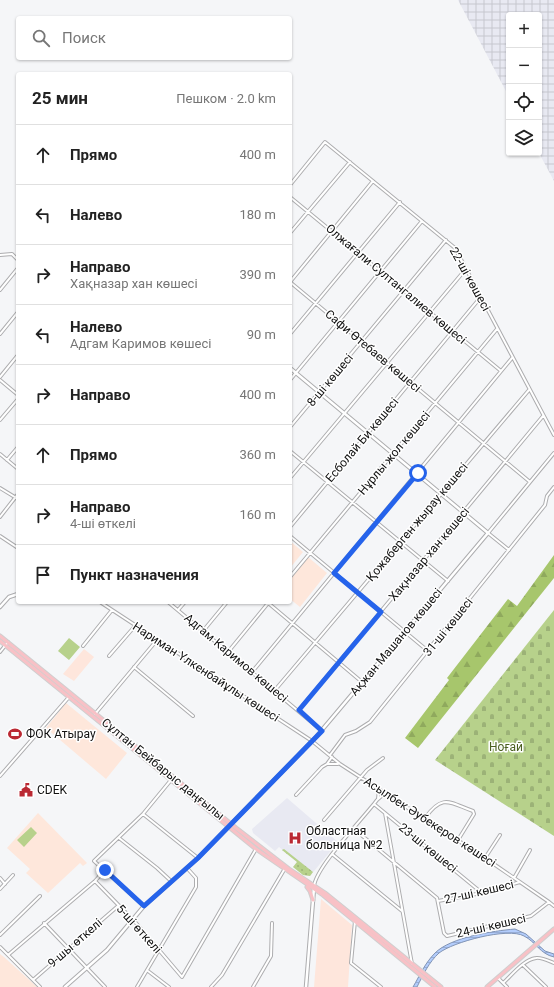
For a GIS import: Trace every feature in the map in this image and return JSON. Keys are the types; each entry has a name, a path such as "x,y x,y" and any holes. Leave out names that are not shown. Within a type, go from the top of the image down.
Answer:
{"main road":[{"name":"Сұлтан Бейбарыс даңғылы","path":"0,636 6,644"},
{"name":"Сұлтан Бейбарыс даңғылы","path":"0,641 6,644 230,826 256,849 302,883 314,888 435,987"},
{"name":"Сұлтан Бейбарыс даңғылы","path":"70,696 95,714 172,779"},
{"name":"Сұлтан Бейбарыс даңғылы","path":"230,826 314,888 441,987"},
{"path":"302,883 310,891 313,900"},
{"path":"487,987 554,930"}],"street":[{"name":"22-ші көшесі","path":"292,183 325,142 455,248 465,270 554,435"},
{"path":"292,231 350,162"},
{"path":"292,280 373,180"},
{"name":"Олжағали Султангалиев көшесі","path":"292,199 501,371"},
{"path":"292,332 400,202"},
{"path":"292,378 422,221"},
{"name":"8-шi көшесi","path":"292,425 446,240"},
{"path":"0,255 12,254 16,258"},
{"path":"0,290 16,270"},
{"path":"292,476 465,270"},
{"name":"Сафи Өтебаев көшесі","path":"292,284 530,482"},
{"name":"Есболай Би көшесі","path":"292,525 480,298"},
{"path":"0,334 16,314"},
{"name":"Нұрлы жол көшесі","path":"292,575 497,329"},
{"path":"0,377 16,357"},
{"path":"252,672 512,358"},
{"path":"292,370 464,511 509,550"},
{"path":"0,380 16,393"},
{"name":"Қожаберген жырау көшесі","path":"275,690 529,390"},
{"path":"0,420 16,401"},
{"name":"Хақназар хан көшесі","path":"299,710 543,416"},
{"path":"7,460 16,449"},
{"path":"292,453 448,582"},
{"name":"Ақжан Машанов көшесі","path":"64,987 87,969 107,950 144,906 198,858 322,731 448,582 554,453"},
{"path":"0,454 16,467"},
{"name":"31-ші көшесі","path":"296,795 322,767 327,764 345,735 356,731 370,722 545,505 547,496 554,487"},
{"path":"0,488 15,497 0,517"},
{"path":"0,536 16,547"},
{"path":"292,538 428,651"},
{"path":"0,607 9,597 16,595"},
{"name":"Нариман Үлкенбайұлы көшесі","path":"106,604 135,626 312,740"},
{"name":"Адгам Каримов көшесі","path":"170,604 299,710 322,731"},
{"path":"178,610 183,604"},
{"path":"203,631 225,604"},
{"path":"228,652 266,604"},
{"path":"270,604 362,682"},
{"path":"83,646 112,610"},
{"path":"109,656 135,626"},
{"path":"95,714 157,640"},
{"path":"0,652 6,644"},
{"path":"134,667 193,716"},
{"path":"0,776 70,696"},
{"name":"Асылбек Әубекеров көшесі","path":"312,740 340,764 425,818 549,902"},
{"path":"324,820 367,770 383,758"},
{"path":"327,764 340,764"},
{"path":"144,906 94,861 143,814 172,779"},
{"path":"377,800 380,792 378,788"},
{"path":"306,987 315,880 332,854 377,800 385,793"},
{"path":"425,818 435,805 449,802 473,811 474,814 458,840"},
{"name":"23-ші көшесі","path":"374,804 482,893"},
{"path":"384,812 412,964"},
{"path":"143,814 198,858"},
{"path":"354,829 437,898 438,901"},
{"path":"485,858 500,835"},
{"path":"119,838 157,868 171,882"},
{"name":"5-ші өткелі","path":"95,881 136,923 182,977 256,849"},
{"path":"514,878 530,850"},
{"path":"332,854 403,912"},
{"path":"137,987 160,951 196,887 196,878 187,868"},
{"path":"8,955 95,881 105,870"},
{"path":"211,987 222,975 284,870"},
{"path":"0,889 13,875"},
{"path":"0,878 5,884"},
{"name":"27-ші көшесі","path":"438,901 482,893 520,882"},
{"path":"0,935 40,896"},
{"name":"24-ші көшесі","path":"438,901 446,935 451,936 531,916 549,902"},
{"path":"549,902 554,906"},
{"name":"9-шы өткелі","path":"33,980 118,906"},
{"path":"355,921 351,963 381,987"},
{"path":"44,923 104,987"},
{"path":"253,987 271,956 272,923"},
{"path":"0,947 40,987"},
{"path":"503,983 523,965 537,957 554,963"},
{"path":"523,965 546,987"},
{"name":"5-ші өткелі","path":"148,971 169,987"},
{"path":"498,978 507,987"}],"shaded area":[{"path":"458,0 554,0 554,181 541,156 542,156 542,12 506,12 506,91"},
{"path":"292,543 303,552 292,566"},
{"path":"308,557 327,573 300,607 292,601 292,577"},
{"path":"84,649 94,657 74,681 63,674"},
{"path":"66,703 127,753 106,779 46,728"},
{"name":"Областная больница №2","path":"287,798 338,842 310,876 303,875 293,867 297,862 279,847 275,851 253,833 252,829"},
{"path":"38,813 87,863 83,866 80,863 48,893 26,873 30,869 7,848"},
{"path":"321,899 352,925 348,987 314,987"},
{"path":"0,954 4,957 37,987 0,987"}],"green space":[{"path":"554,555 554,578 418,748 405,738 449,680 447,678 508,599 517,606"},
{"name":"Ноғай","path":"554,610 554,836 435,760"},
{"path":"69,638 80,647 69,660 58,651"},
{"path":"31,827 37,833 24,847 17,840"},
{"path":"284,849 313,872 310,876 303,875 293,867 297,862 282,850"}],"water":[{"path":"515,929 526,934 545,951 554,954 554,957 542,951 524,936 506,933 481,937 456,944 439,953 429,965 417,987 413,987 428,961 442,947 473,936 495,931"}],"place":[{"name":"ФОК Атырау","path":"15,734"},
{"name":"CDEK","path":"26,790"},
{"name":"Областная больница №2","path":"295,838"}],"route":[{"path":"105,870 144,906 198,858 322,731 299,710 381,612 334,573 418,473"}]}
